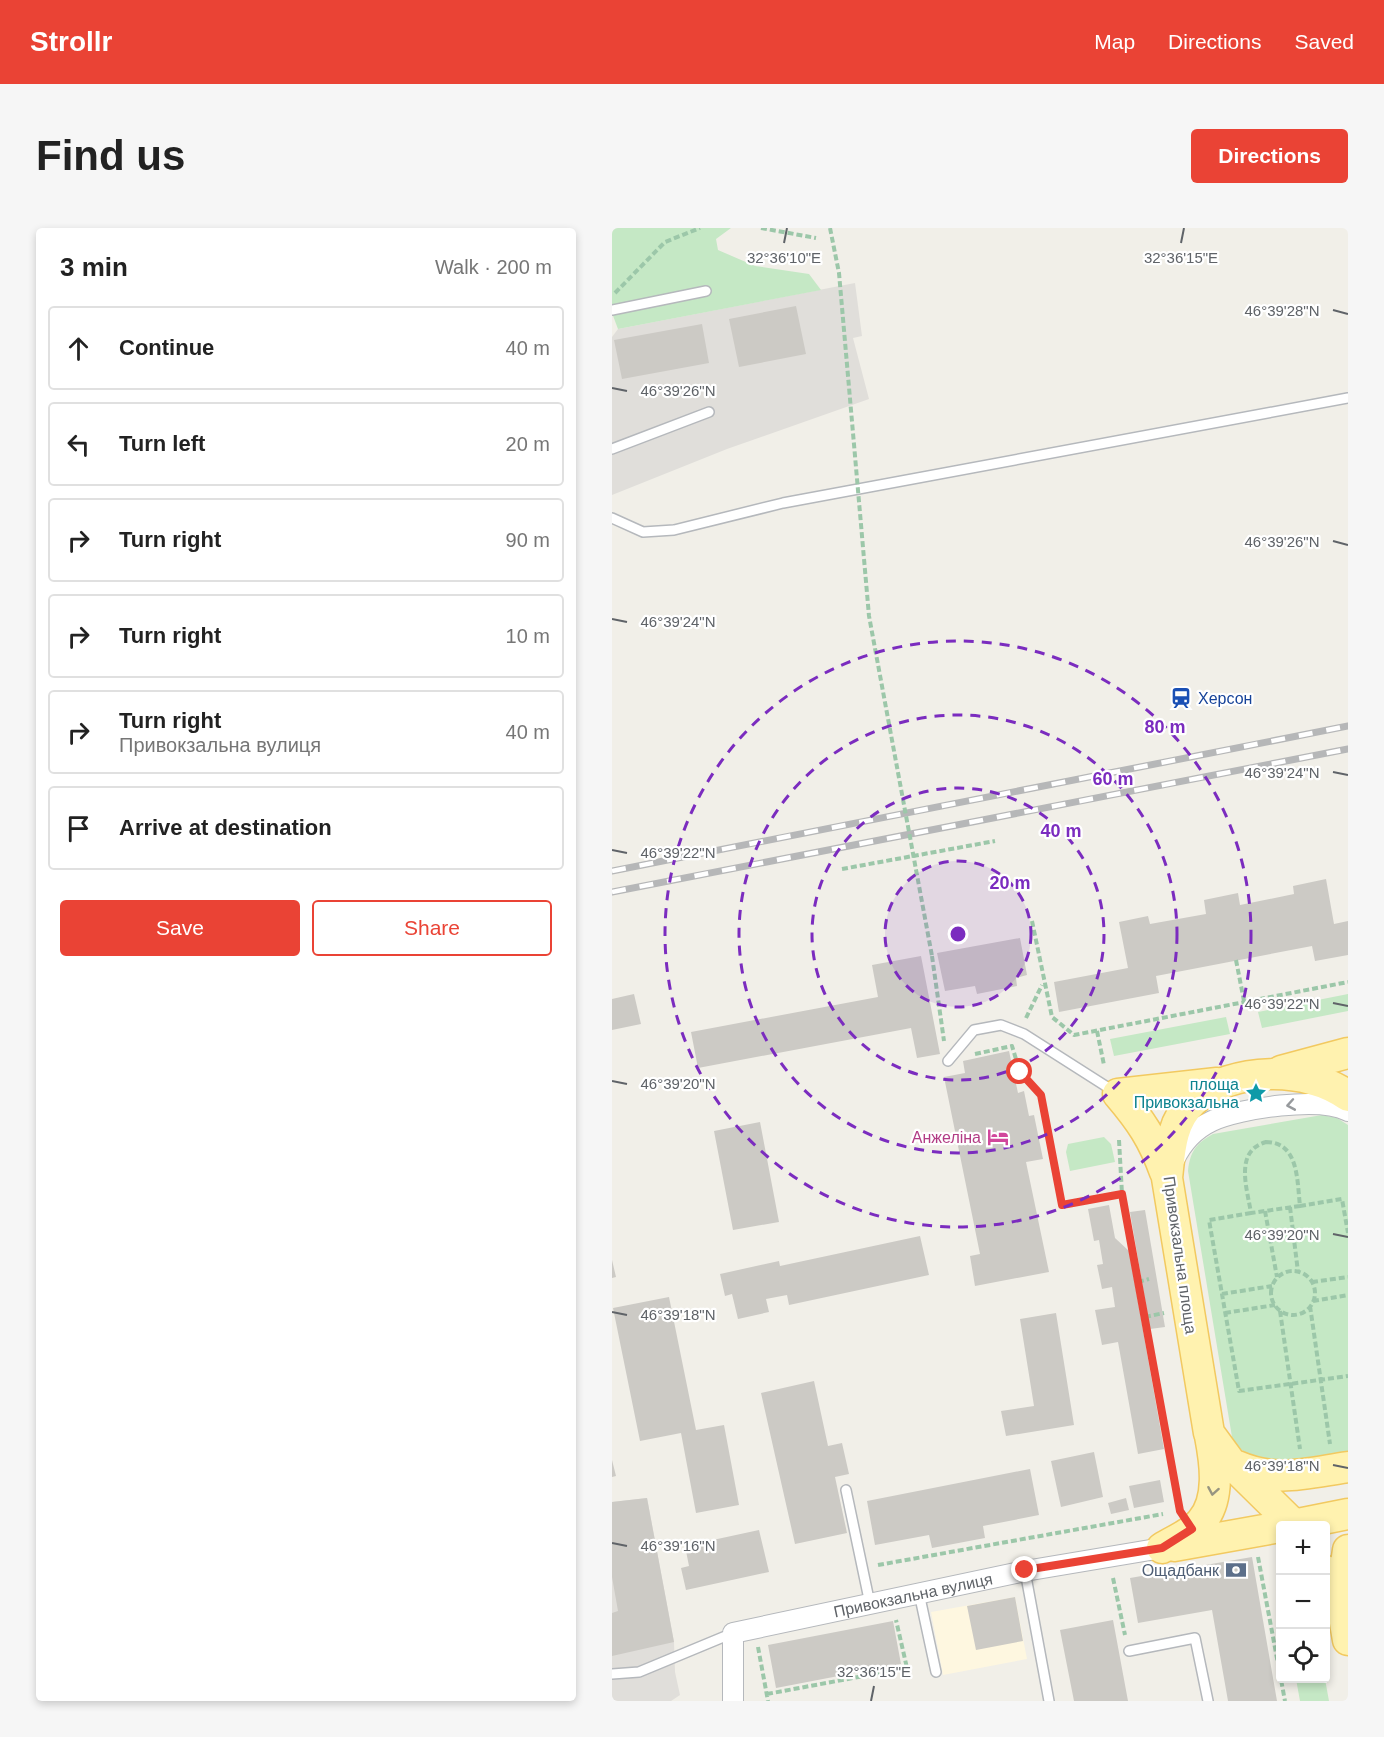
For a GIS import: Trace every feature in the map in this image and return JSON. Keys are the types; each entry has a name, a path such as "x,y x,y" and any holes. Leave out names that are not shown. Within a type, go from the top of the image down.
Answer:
{"main road":[{"path":"1267,1075 1348,1053"},
{"name":"Привокзальна площа","path":"1284,1521 1237,1469 1209,1433 1167,1178 1171,1139 1180,1119 1193,1102 1232,1081 1267,1075 1308,1078 1348,1096"},
{"path":"1118,1094 1232,1081"},
{"path":"1118,1094 1145,1126 1155,1143 1167,1178"},
{"path":"1162,1548 1186,1520 1202,1522 1210,1505 1216,1471 1209,1433"},
{"path":"1237,1469 1283,1477 1340,1459"},
{"path":"1314,1521 1348,1514"},
{"path":"1162,1548 1276,1528"},
{"path":"1348,1550 1341,1599 1348,1640"},
{"path":"1328,1575 1341,1599"}],"street":[{"path":"1167,1178 1184,1142 1212,1121 1230,1115 1306,1102 1340,1107 1348,1111"},
{"name":"Привокзальна вулиця","path":"733,1633 1025,1570 1162,1548"},
{"path":"733,1633 733,1701"}],"lane":[{"path":"612,310 706,291"},
{"path":"612,518 643,532 674,530 783,504 1348,398"},
{"path":"612,449 709,412"},
{"path":"948,1061 974,1030 1001,1025 1019,1031 1118,1094"},
{"path":"846,1490 870,1604"},
{"path":"1025,1570 1048,1701"},
{"path":"919,1593 936,1672"},
{"path":"612,1674 639,1672 733,1633"},
{"path":"1129,1651 1195,1638 1208,1701"}],"path":[{"path":"612,296 665,242 700,228"},
{"path":"761,228 816,238"},
{"path":"830,228 840,284 869,616 932,956 945,1050"},
{"path":"842,869 995,841"},
{"path":"1032,921 1043,984 1052,1017 1074,1035 1348,982"},
{"path":"1236,960 1244,1001"},
{"path":"862,1568 1186,1520 1122,1194 1062,1205 1041,1095 1020,1072 1012,1046 1043,984"},
{"path":"948,1061 1012,1046"},
{"path":"1251,1213 1245,1164 1252,1148 1266,1142 1281,1144 1292,1155 1300,1206"},
{"path":"1348,1233 1342,1198 1209,1220 1239,1391 1348,1376"},
{"path":"1290,1207 1298,1272"},
{"path":"1265,1211 1277,1278"},
{"path":"1301,1456 1280,1311 1271,1296 1272,1286 1277,1278 1286,1273 1298,1272 1312,1282 1348,1276"},
{"path":"1138,1282 1149,1279"},
{"path":"1312,1282 1313,1300 1310,1306 1321,1380 1340,1459"},
{"path":"1222,1294 1272,1286"},
{"path":"1313,1300 1348,1295"},
{"path":"1226,1313 1275,1305"},
{"path":"1280,1311 1295,1314 1310,1306"},
{"path":"1257,1553 1285,1701"},
{"path":"1108,1556 1129,1651"},
{"path":"767,1694 907,1668 891,1599"},
{"path":"756,1641 768,1701"}],"shaded area":[{"path":"855,283 862,336 853,338 869,399 727,449 612,495 612,337 618,329"},
{"path":"647,1498 674,1642 675,1672 680,1695 671,1701 612,1701 612,1502"},
{"path":"1015,1597 1027,1659 943,1675 931,1612"}],"green space":[{"path":"612,228 731,228 716,239 718,250 755,266 809,274 821,290 618,329 612,313"},
{"path":"1348,994 1348,1011 1262,1028 1258,1012"},
{"path":"1226,1017 1230,1034 1114,1056 1110,1039"},
{"path":"1322,1115 1337,1118 1348,1125 1348,1454 1300,1463 1269,1464 1242,1451 1232,1437 1188,1171 1189,1164 1195,1149 1213,1134"},
{"path":"1104,1137 1111,1144 1115,1162 1070,1171 1066,1152 1068,1144"},
{"path":"1297,1683 1326,1683 1329,1701 1300,1701"}],"building":[{"path":"796,306 806,354 739,367 729,319"},
{"path":"702,324 709,363 622,379 614,340"},
{"path":"1326,879 1334,924 1348,921 1348,955 1315,961 1312,946 1156,976 1159,993 1059,1012 1054,982 1128,968 1119,922 1148,916 1150,924 1206,914 1204,900 1238,893 1240,905 1294,894 1293,886"},
{"path":"1020,938 1027,975 1016,978 1017,986 977,994 975,986 945,991 937,953"},
{"path":"921,956 940,1054 917,1058 911,1028 698,1068 691,1032 878,997 872,965"},
{"path":"634,994 641,1024 612,1030 612,999"},
{"path":"1009,1051 1018,1093 1024,1091 1029,1116 1034,1115 1043,1159 1026,1162 1049,1272 975,1286 970,1256 980,1254 944,1077 965,1073 963,1061"},
{"path":"760,1122 779,1222 733,1230 714,1131"},
{"path":"1109,1205 1115,1238 1129,1251 1164,1449 1138,1454 1118,1342 1102,1345 1095,1310 1115,1307 1112,1287 1102,1289 1097,1265 1103,1264 1099,1240 1094,1241 1088,1209"},
{"path":"1145,1210 1165,1327 1150,1329 1130,1212"},
{"path":"920,1236 929,1275 789,1305 787,1295 766,1299 769,1312 738,1319 732,1294 725,1296 720,1274 779,1261 780,1266"},
{"path":"612,1260 616,1277 612,1278"},
{"path":"669,1297 696,1430 724,1425 739,1505 696,1513 681,1433 640,1441 613,1308"},
{"path":"1056,1313 1074,1425 1006,1436 1001,1411 1034,1406 1020,1319"},
{"path":"814,1381 828,1446 842,1443 849,1474 835,1477 847,1533 795,1544 761,1393"},
{"path":"1094,1452 1103,1497 1061,1507 1051,1461"},
{"path":"612,1460 616,1476 612,1477"},
{"path":"1030,1469 1039,1515 983,1526 985,1538 932,1548 929,1535 875,1545 867,1501"},
{"path":"1160,1480 1164,1502 1134,1508 1129,1486"},
{"path":"647,1498 674,1642 612,1656 612,1613 618,1611 612,1577 612,1502"},
{"path":"1126,1498 1129,1510 1111,1514 1108,1503"},
{"path":"759,1530 769,1572 686,1590 681,1568 689,1566 685,1546"},
{"path":"1252,1557 1277,1701 1228,1701 1212,1610 1138,1623 1130,1578"},
{"path":"1015,1597 1023,1641 976,1650 967,1606"},
{"path":"1113,1620 1128,1701 1074,1701 1060,1630"},
{"path":"893,1621 901,1664 776,1688 768,1645"}],"railway":[{"path":"612,871 1348,726"},
{"path":"612,892 1348,749"}],"place":[{"name":"Херсон","path":"1181,698"},
{"name":"площа Привокзальна","path":"1256,1093"},
{"name":"Анжеліна","path":"998,1137"},
{"name":"Ощадбанк","path":"1236,1570"}],"route":[{"path":"1020,1072 1041,1095 1062,1205 1122,1194 1180,1511 1192,1529 1162,1548 1025,1570"}]}
